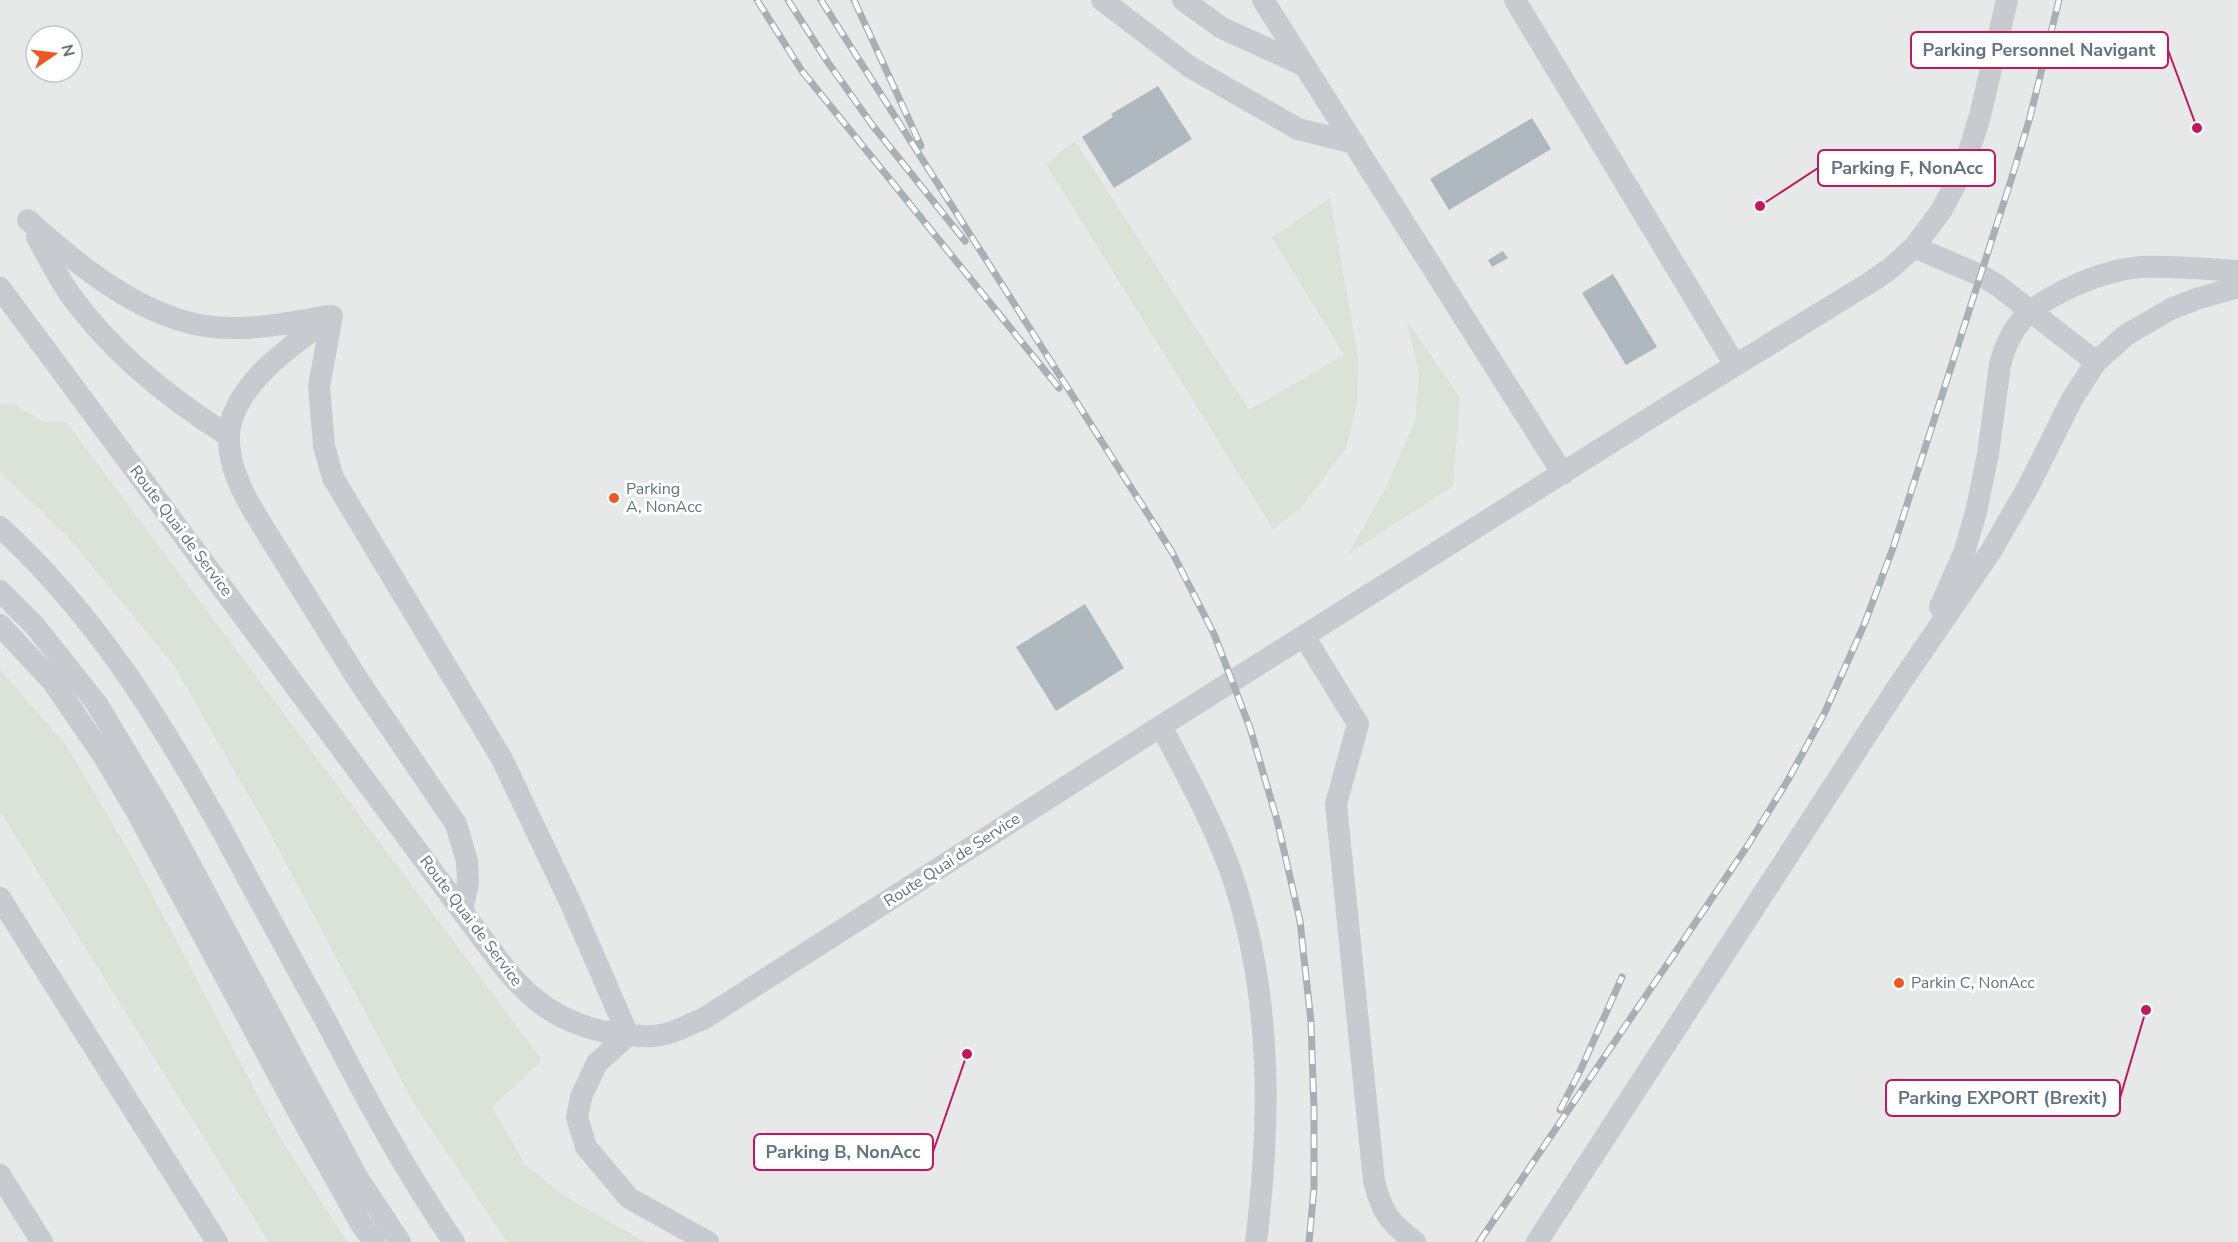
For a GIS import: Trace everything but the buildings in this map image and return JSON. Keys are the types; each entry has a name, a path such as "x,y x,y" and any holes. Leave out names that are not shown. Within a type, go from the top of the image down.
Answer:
{"lane":[{"path":"1102,0 1190,67 1298,129 1354,143"},
{"path":"1183,0 1222,28 1305,66"},
{"path":"1263,0 1563,474"},
{"path":"1515,0 1735,365"},
{"name":"Route Quai de Service","path":"0,288 462,911 525,992 560,1016 583,1026 628,1035 648,1036 669,1033 703,1019 1161,726 1874,280 1914,247 1941,211 1963,170 1985,95 2007,0"},
{"path":"229,436 159,387 122,355 69,293 28,220 63,252 112,286 160,312 182,320 211,327 238,328 284,324 332,315"},
{"path":"1914,247 1980,275 1997,285 2096,362"},
{"path":"1916,660 1964,553 1983,481 2004,352 2015,329 2031,311 2062,292 2124,269 2158,267 2238,271"},
{"path":"1537,1242 1916,660 1991,551 2028,487 2072,399 2096,362 2126,335 2171,309 2238,287"},
{"path":"332,315 282,353 252,384 233,418 229,436 230,452 240,487 254,512 371,699 456,824 467,861 468,883 462,911"},
{"path":"332,315 320,386 324,446 333,478 502,759 572,906 628,1035 597,1063 581,1097 577,1117 586,1147 629,1198 708,1242"},
{"path":"0,527 79,608 157,717 203,796 406,1169 454,1242"},
{"path":"0,591 35,626 97,704 164,814 357,1177 400,1242"},
{"path":"0,625 53,682 103,755 138,814 300,1115 361,1224 374,1242"},
{"path":"1304,636 1358,724 1336,804 1374,1181 1378,1198 1386,1214 1395,1227 1415,1242"},
{"path":"1161,726 1209,818 1242,907 1255,962 1266,1083 1265,1162 1256,1242"},
{"path":"0,898 217,1242"},
{"path":"0,1175 42,1242"}],"shaded area":[{"path":"0,0 2238,0 2238,1242 0,1242"},
{"path":"1075,141 1249,410 1344,355 1272,237 1330,198 1358,357 1357,404 1346,448 1300,509 1273,529 1046,164"},
{"path":"1407,321 1460,398 1453,486 1348,554 1385,489 1415,421 1419,375"},
{"path":"14,404 42,421 67,423 542,1060 492,1107 525,1165 569,1199 645,1242 507,1242 413,1102 265,824 173,664 67,536 0,472 0,405"},
{"path":"0,669 67,747 134,860 279,1136 347,1242 269,1242 0,811"}],"railway":[{"path":"757,0 802,71 1059,388"},
{"path":"788,0 873,126 965,241"},
{"path":"821,0 1172,552 1214,634 1250,728 1277,820 1300,921 1311,1022 1314,1110 1314,1188 1309,1242"},
{"path":"854,0 921,146"},
{"path":"1479,1242 1748,845 1788,780 1824,714 1864,625 1893,548 2012,177 2030,117 2059,0"},
{"path":"1560,1110 1622,977"}],"place":[{"name":"Parking Personnel Navigant","path":"2197,128"},
{"name":"Parking F, NonAcc","path":"1760,206"},
{"name":"Parking A, NonAcc","path":"614,498"},
{"name":"Parkin C, NonAcc","path":"1899,983"},
{"name":"Parking EXPORT (Brexit)","path":"2146,1010"},
{"name":"Parking B, NonAcc","path":"967,1054"}]}
